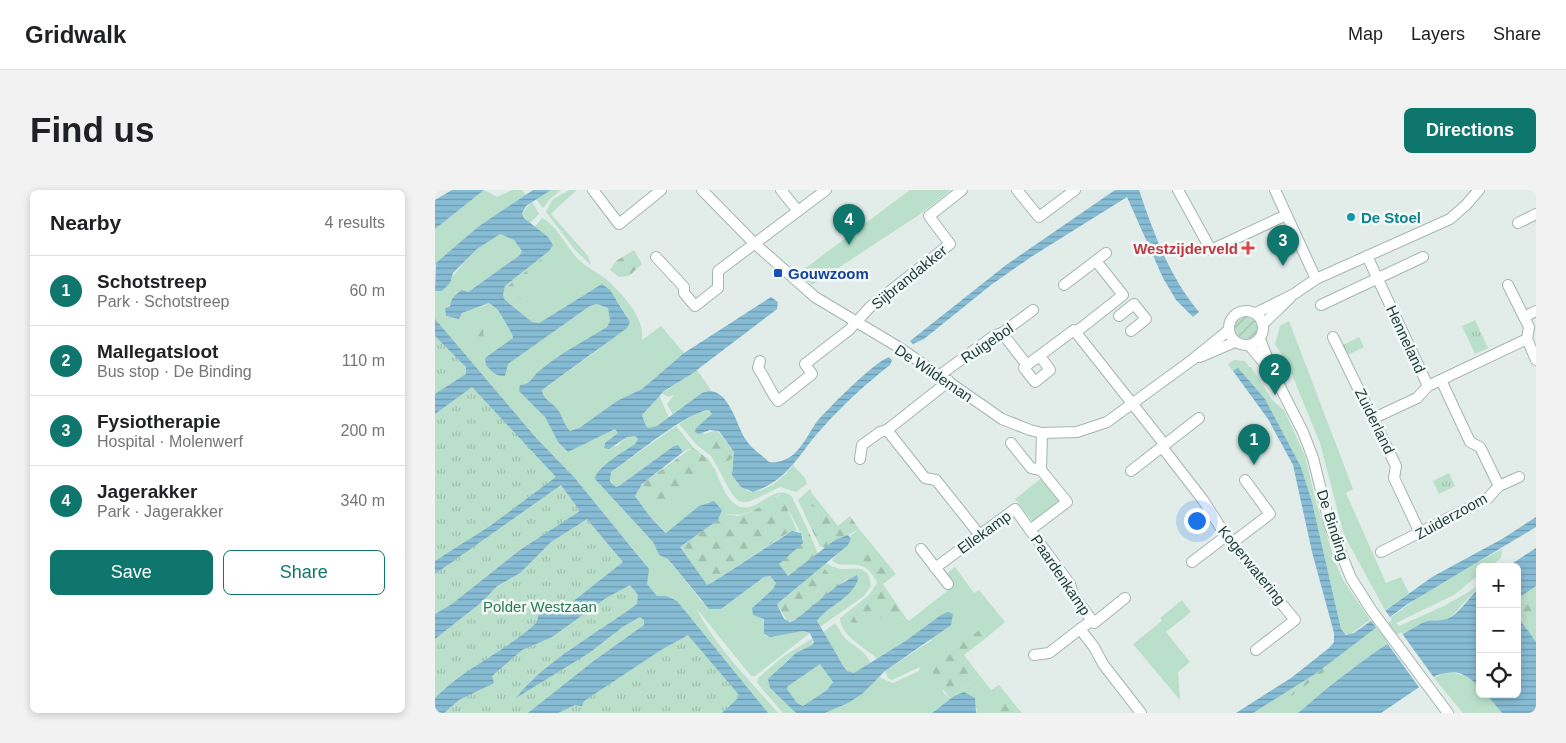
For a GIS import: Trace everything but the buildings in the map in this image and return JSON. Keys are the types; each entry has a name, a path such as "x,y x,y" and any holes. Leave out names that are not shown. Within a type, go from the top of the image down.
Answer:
{"street":[{"path":"593,190 619,224 661,190"},
{"name":"De Wildeman","path":"702,190 754,243 815,297 940,375 1002,420 1015,426 1042,433 1077,432 1107,422 1192,360 1229,330"},
{"path":"781,190 797,211"},
{"path":"656,256 684,287 684,293 695,306 718,288 717,271 826,190"},
{"name":"Sijbrandakker","path":"857,323 870,307 950,244 929,216 962,190"},
{"path":"1017,190 1042,221 1075,190"},
{"path":"1178,190 1211,250 1286,215"},
{"path":"1275,190 1316,279"},
{"path":"1294,294 1263,324 1260,339 1249,345 1235,342 1229,330 1230,321 1234,315 1241,311 1256,313 1294,294 1316,279 1450,219 1467,205 1479,190"},
{"path":"1518,223 1536,214"},
{"path":"1064,285 1106,253"},
{"name":"Henneland","path":"1367,256 1428,386 1527,339"},
{"path":"1321,305 1423,257"},
{"path":"1096,261 1132,306"},
{"path":"1508,284 1529,327 1527,339 1536,360"},
{"path":"1040,356 1050,370 1035,382 1024,368 1027,365 1074,330 1076,332 1123,295"},
{"path":"1119,316 1135,304 1146,319 1131,331"},
{"name":"Ruigebol","path":"940,375 995,335 1002,334 1033,310"},
{"path":"1524,317 1536,311"},
{"path":"1256,313 1263,324"},
{"path":"760,361 758,368 767,381 768,389 778,401 813,374 805,364 857,323"},
{"name":"Kogerwatering","path":"1076,332 1133,404 1203,500 1229,540 1259,579 1267,583 1295,620 1256,650"},
{"path":"1002,334 1027,365"},
{"name":"Zuiderland","path":"1333,337 1396,466 1394,478 1420,533"},
{"name":"De Binding","path":"1260,339 1274,375 1294,412 1313,458 1338,551 1351,578 1372,611 1448,713"},
{"name":"De Wildeman","path":"1192,360 1235,342"},
{"name":"De Binding","path":"1249,345 1274,375"},
{"name":"Henneland","path":"1441,380 1470,442 1480,446 1499,486"},
{"path":"860,458 862,446 880,432 887,430 949,381"},
{"path":"1372,420 1417,398 1428,386"},
{"path":"1131,471 1199,418"},
{"path":"887,430 925,478 937,480 979,534"},
{"path":"1041,470 1042,433"},
{"name":"Ellekamp","path":"935,568 1015,509 1030,530 1067,502 1041,470 1031,468 1011,443"},
{"name":"Zuiderzoom","path":"1381,552 1488,498 1499,486 1519,477"},
{"path":"1192,562 1271,514 1245,480"},
{"name":"Paardenkamp","path":"1030,530 1071,584 1073,595 1094,623 1125,598"},
{"path":"921,550 948,584"},
{"name":"Paardenkamp","path":"1092,620 1080,629 1141,713"},
{"path":"1034,655 1049,653 1080,629"}],"green space":[{"path":"484,190 497,197 512,190 522,190 526,195 479,226 435,265 435,229"},
{"path":"551,190 561,190 543,208 536,199"},
{"path":"569,190 577,190 557,208 552,200"},
{"path":"910,190 951,190 919,215 812,285 799,273"},
{"path":"552,200 557,208 551,214 588,256 591,265 575,250 546,212"},
{"path":"532,202 539,214 529,224 522,213"},
{"path":"542,218 557,231 584,265 606,279 631,306 640,323 642,340 661,326 684,353 642,389 617,401 573,432 551,404 547,402 542,390 598,350 627,316 616,299 592,291 539,323 532,322 505,300 503,295 505,286 548,251 548,237 534,228"},
{"path":"500,234 514,240 522,251 520,255 445,308 446,316 458,318 469,310 489,303 498,310 513,338 497,352 488,356 504,374 508,364 590,306 597,304 608,308 610,321 608,327 568,351 523,386 545,417 558,442 568,452 615,429 619,433 605,443 604,447 617,446 627,437 635,436 638,439 635,444 595,479 653,542 659,555 668,559 702,602 721,609 764,577 770,576 776,583 773,589 755,605 765,623 765,636 803,631 810,633 755,676 751,676 696,608 723,650 778,713 768,713 677,601 657,596 647,584 642,560 574,477 435,336 435,291 442,291 461,266 475,252"},
{"path":"634,250 642,264 629,276 619,277 610,270 616,261"},
{"path":"550,252 553,260 537,270 536,276 523,286 518,285 517,294 522,300 515,301 505,293 508,286"},
{"path":"1246,317 1254,320 1257,328 1254,336 1246,339 1238,336 1235,328 1238,320"},
{"path":"1475,320 1488,348 1475,354 1462,326"},
{"path":"1289,321 1353,489 1346,493 1386,583 1401,577 1409,593 1385,610 1344,535 1320,443 1288,365 1275,344 1280,326"},
{"path":"476,323 483,325 484,351 481,352 473,344"},
{"name":"Polder Westzaan","path":"435,326 649,569 647,583 657,596 666,596 677,601 768,713 435,713"},
{"path":"1359,337 1364,347 1346,356 1341,346"},
{"path":"1234,360 1245,361 1251,367 1273,401 1284,410 1305,456 1317,505 1335,561 1343,580 1370,620 1349,635 1343,633 1341,629 1312,502 1301,467 1272,413 1238,369 1233,371 1228,364"},
{"path":"697,370 713,393 706,391 673,415 667,404 674,395 668,397 662,393"},
{"path":"659,395 669,418 649,429 642,415"},
{"path":"709,410 712,414 704,423 696,428 704,434 717,430 697,445 679,424 695,414"},
{"path":"676,426 693,447 683,452 678,445 674,446 616,487 609,478 611,472"},
{"path":"717,430 734,452 734,457 718,468 711,456 697,445"},
{"path":"693,447 709,460 715,470 658,510 642,484"},
{"path":"734,457 732,470 747,491 753,492 766,488 779,480 793,465 805,478 807,484 796,492 780,487 755,499 741,502 731,492 718,468"},
{"path":"715,470 728,497 735,504 742,507 750,507 779,493 785,493 792,497 809,532 802,536 780,494 755,510 735,515 727,514 718,520 722,510 710,502 699,506 667,533 651,518 635,496 642,484 658,509"},
{"path":"1449,473 1455,486 1439,494 1433,481"},
{"path":"1043,477 1061,501 1033,522 1015,499"},
{"path":"810,489 812,493 806,509 812,506 818,512 817,524 811,528 798,500"},
{"path":"811,492 838,526 850,516 859,529 825,548 820,546 811,528 817,524 818,511 812,506 806,509 803,507 802,500"},
{"path":"781,494 797,531 786,534 707,585 680,547 718,520 722,514 738,516 751,512"},
{"path":"859,529 869,541 852,556 871,569 877,583 866,568 842,565 832,560 851,539 850,536"},
{"path":"809,532 818,554 788,576 779,564 803,539 802,536"},
{"path":"869,541 896,574 883,584 908,621 893,616 855,622 847,621 845,617 877,590 874,573 866,565 851,556"},
{"path":"1502,549 1501,558 1494,563 1476,563"},
{"path":"826,563 842,569 863,570 867,573 871,586 864,596 820,627 817,621 849,578 839,585 822,566"},
{"path":"1476,563 1476,577 1454,595 1396,623 1399,626 1446,605 1476,587 1452,616 1440,622 1435,620 1380,649 1330,686 1298,713 1253,713 1265,705 1272,709 1334,665 1333,659 1434,586"},
{"path":"822,566 839,585 795,620 787,621 777,604"},
{"path":"955,567 974,593 979,590 1005,622 986,638 980,630 966,640 961,634 953,642 943,692 950,699 932,713 825,713 848,703 879,677 893,683 919,671 920,667 892,680 888,678 885,671 932,640 907,640 877,659 854,641 841,625 840,618 869,595 877,583 877,590 845,617 886,615 909,621 952,587 944,576"},
{"path":"1536,586 1536,642 1521,621 1521,596"},
{"path":"1182,600 1191,612 1166,632 1190,662 1178,672 1180,700 1133,644 1162,621 1160,618"},
{"path":"835,623 845,638 863,653 871,663 854,673 847,671 823,632"},
{"path":"980,630 986,638 964,655 980,676 950,699 933,675 934,655 961,634 966,639"},
{"path":"813,638 812,645 798,652 786,662 772,681 770,688 796,713 783,713 757,683 758,678 784,656"},
{"path":"1333,659 1334,665 1272,710 1265,705 1315,674"},
{"path":"820,663 833,682 827,690 803,706 797,703 787,689 788,686"},
{"path":"1446,671 1467,676 1476,684 1476,698 1489,698 1502,713 1463,713 1434,678"},
{"path":"980,676 991,690 994,688 999,695 980,713 976,713 977,709 964,692 954,696"},
{"path":"999,685 1022,713 980,713 999,695 994,688"}],"water":[{"path":"452,190 484,190 435,229 435,200"},
{"path":"533,190 551,190 526,206 522,213 524,218 548,237 553,245 549,251 505,286 503,295 505,300 532,322 539,323 602,284 610,290 630,322 627,328 542,390 545,397 558,410 570,431 579,428 617,401 642,389 684,353 771,297 778,302 777,309 693,373 664,391 642,415 646,426 649,428 657,426 702,393 711,391 725,399 742,434 751,446 769,462 779,462 794,454 819,419 863,375 889,357 892,360 890,365 833,417 786,472 777,480 753,492 741,487 732,475 734,452 719,431 710,430 699,434 695,432 696,428 712,414 709,410 687,419 659,436 611,472 610,481 616,487 619,486 678,445 683,452 642,484 635,496 651,518 666,533 699,506 714,501 722,510 718,520 680,547 707,585 792,531 801,533 803,543 779,564 788,576 835,540 848,535 851,539 848,545 777,604 784,619 790,622 837,586 857,575 858,579 851,591 827,610 817,621 847,671 854,673 948,612 953,614 951,625 885,671 862,694 848,703 825,713 796,713 770,688 768,679 796,653 812,645 814,642 810,633 803,631 770,637 764,634 764,619 753,615 752,608 773,589 776,583 770,576 764,577 721,609 709,609 668,559 659,555 653,542 595,479 596,475 605,465 635,444 638,439 635,436 627,437 609,449 604,448 605,443 618,433 615,429 568,452 558,442 545,417 519,391 520,385 528,382 554,359 607,327 610,321 608,308 597,304 590,306 508,364 505,376 499,376 492,371 486,365 485,358 513,338 498,310 489,303 462,313 459,319 446,316 445,308 450,306 452,299 457,293 462,290 468,292 520,255 522,251 514,240 500,234 477,249 453,273 450,283 442,291 435,291 436,263 479,226","holes":["820,664 833,682 827,690 803,706 797,703 787,689 788,686"]},
{"path":"1115,190 1139,190 1163,254 1179,284 1199,312 1193,317 1176,300 1163,278 1127,197 1031,257 991,285 924,339 913,344 910,341 1006,265"},
{"path":"435,319 537,439 574,477 649,569 647,584 657,596 666,596 677,601 768,713 722,713 739,695 688,635 661,650 584,701 582,706 575,705 558,713 528,713 595,660 644,625 644,620 640,617 624,626 589,653 516,698 528,684 557,659 637,604 638,595 630,585 606,598 552,637 522,650 492,676 494,683 459,700 444,713 435,713 435,698 446,687 522,635 536,623 540,613 561,611 623,562 587,519 551,542 520,573 497,586 483,601 435,639 435,614 452,604 520,550 580,511 561,485 435,574 435,561 490,526 556,477 472,387 435,414 435,394 466,374 466,367 435,336"},
{"path":"1238,368 1265,399 1301,467 1312,502 1341,629 1346,635 1354,633 1432,577 1502,539 1536,517 1536,527 1406,605 1315,674 1253,713 1236,713 1291,678 1329,648 1334,642 1334,633 1312,552 1293,465 1268,419 1233,371"},
{"path":"1536,548 1536,586 1521,596 1521,563 1513,563"},
{"path":"1476,591 1476,684 1461,674 1450,672 1437,675 1381,713 1298,713 1373,653 1422,623 1444,620 1458,611"},
{"path":"1521,621 1536,642 1536,713 1502,713 1489,698 1521,698"},
{"path":"964,692 975,698 976,713 932,713 954,696"}],"pier":[{"path":"1383,607 1392,620 1378,630 1369,618"},
{"path":"1401,632 1435,679 1421,690 1387,643"}],"place":[{"name":"De Stoel","path":"1351,217"},
{"name":"Jagerakker","path":"849,245"},
{"name":"Westzijderveld","path":"1248,248"},
{"name":"Fysiotherapie","path":"1283,266"},
{"name":"Gouwzoom","path":"778,273"},
{"name":"Mallegatsloot","path":"1275,395"},
{"name":"Schotstreep","path":"1254,465"}]}
